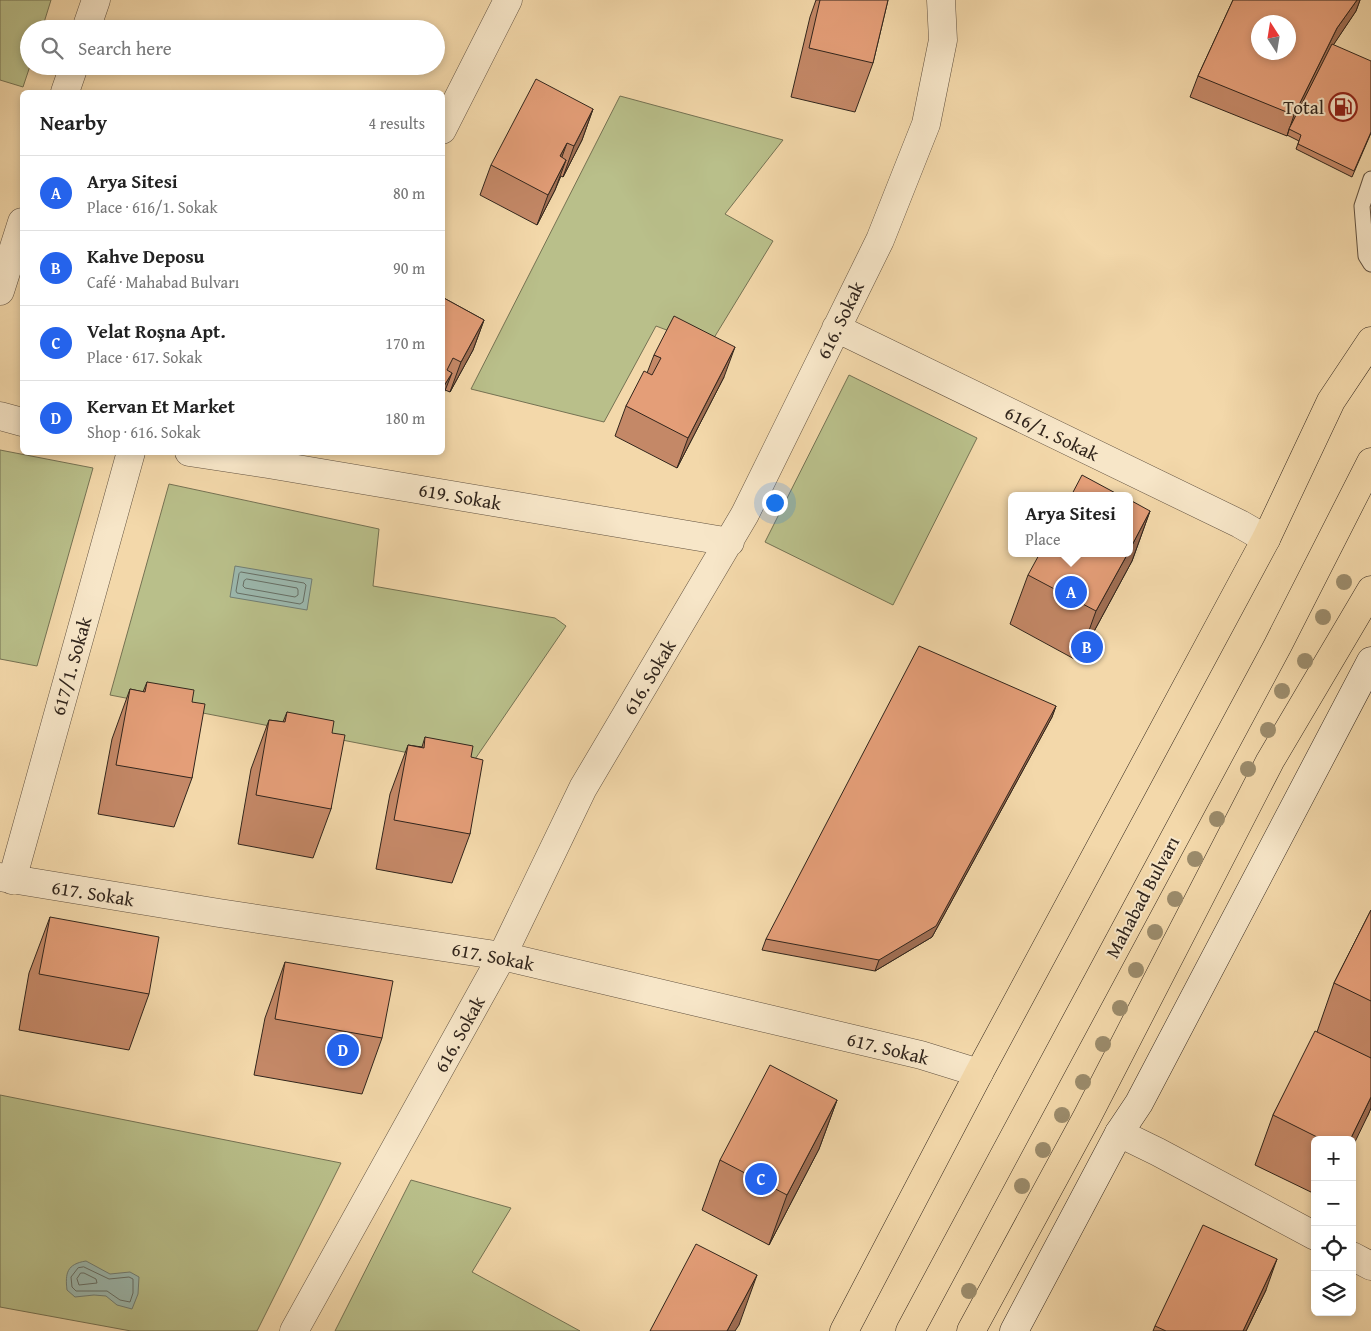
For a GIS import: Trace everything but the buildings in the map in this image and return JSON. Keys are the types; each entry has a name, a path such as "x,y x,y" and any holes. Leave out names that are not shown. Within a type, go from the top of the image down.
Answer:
{"main road":[{"path":"844,1331 979,1073 1266,539 1331,401 1371,341"},
{"name":"Mahabad Bulvarı","path":"910,1331 1278,645 1371,462"},
{"path":"972,1331 1087,1117 1270,761 1371,590"}],"street":[{"path":"89,20 96,0"},
{"path":"445,124 508,0"},
{"name":"616. Sokak","path":"294,1331 502,956 583,788 730,542 750,505 880,240 926,124 943,40 941,0"},
{"path":"66,90 71,75"},
{"path":"0,291 20,228"},
{"name":"616/1. Sokak","path":"836,328 1240,524 1266,539"},
{"path":"0,416 20,421"},
{"name":"617/1. Sokak","path":"6,878 130,455"},
{"name":"619. Sokak","path":"230,455 271,458 730,542"},
{"path":"1014,1331 1119,1134 1139,1103 1371,661"},
{"name":"617. Sokak","path":"6,878 502,956 921,1055 979,1073"},
{"path":"1119,1134 1158,1152 1311,1234"},
{"path":"1356,1258 1371,1266"}],"lane":[{"path":"1371,179 1362,206 1366,256 1371,264"}],"green space":[{"path":"0,0 51,0 45,20 20,20 20,75 27,75 23,87 0,80"},
{"path":"620,96 783,140 725,214 773,241 709,346 656,326 604,422 471,389"},
{"path":"849,375 977,438 893,605 765,542"},
{"path":"0,450 93,468 37,666 0,659"},
{"path":"169,484 379,529 373,586 555,618 566,626 471,765 110,695"},
{"path":"0,1095 341,1163 257,1331 131,1331 0,1307"},
{"path":"411,1180 511,1208 472,1272 580,1331 335,1331"}],"water":[{"path":"235,566 312,579 307,610 230,597"},
{"path":"86,1261 110,1274 130,1272 139,1277 138,1294 132,1309 117,1305 106,1296 75,1297 67,1290 66,1279 69,1270 75,1264"}],"place":[{"name":"Total","path":"1343,107"},
{"name":"Arya Sitesi","path":"1071,592"},
{"name":"Kahve Deposu","path":"1087,647"},
{"name":"Kervan Et Market","path":"343,1050"},
{"name":"Velat Roşna Apt.","path":"761,1179"}]}
